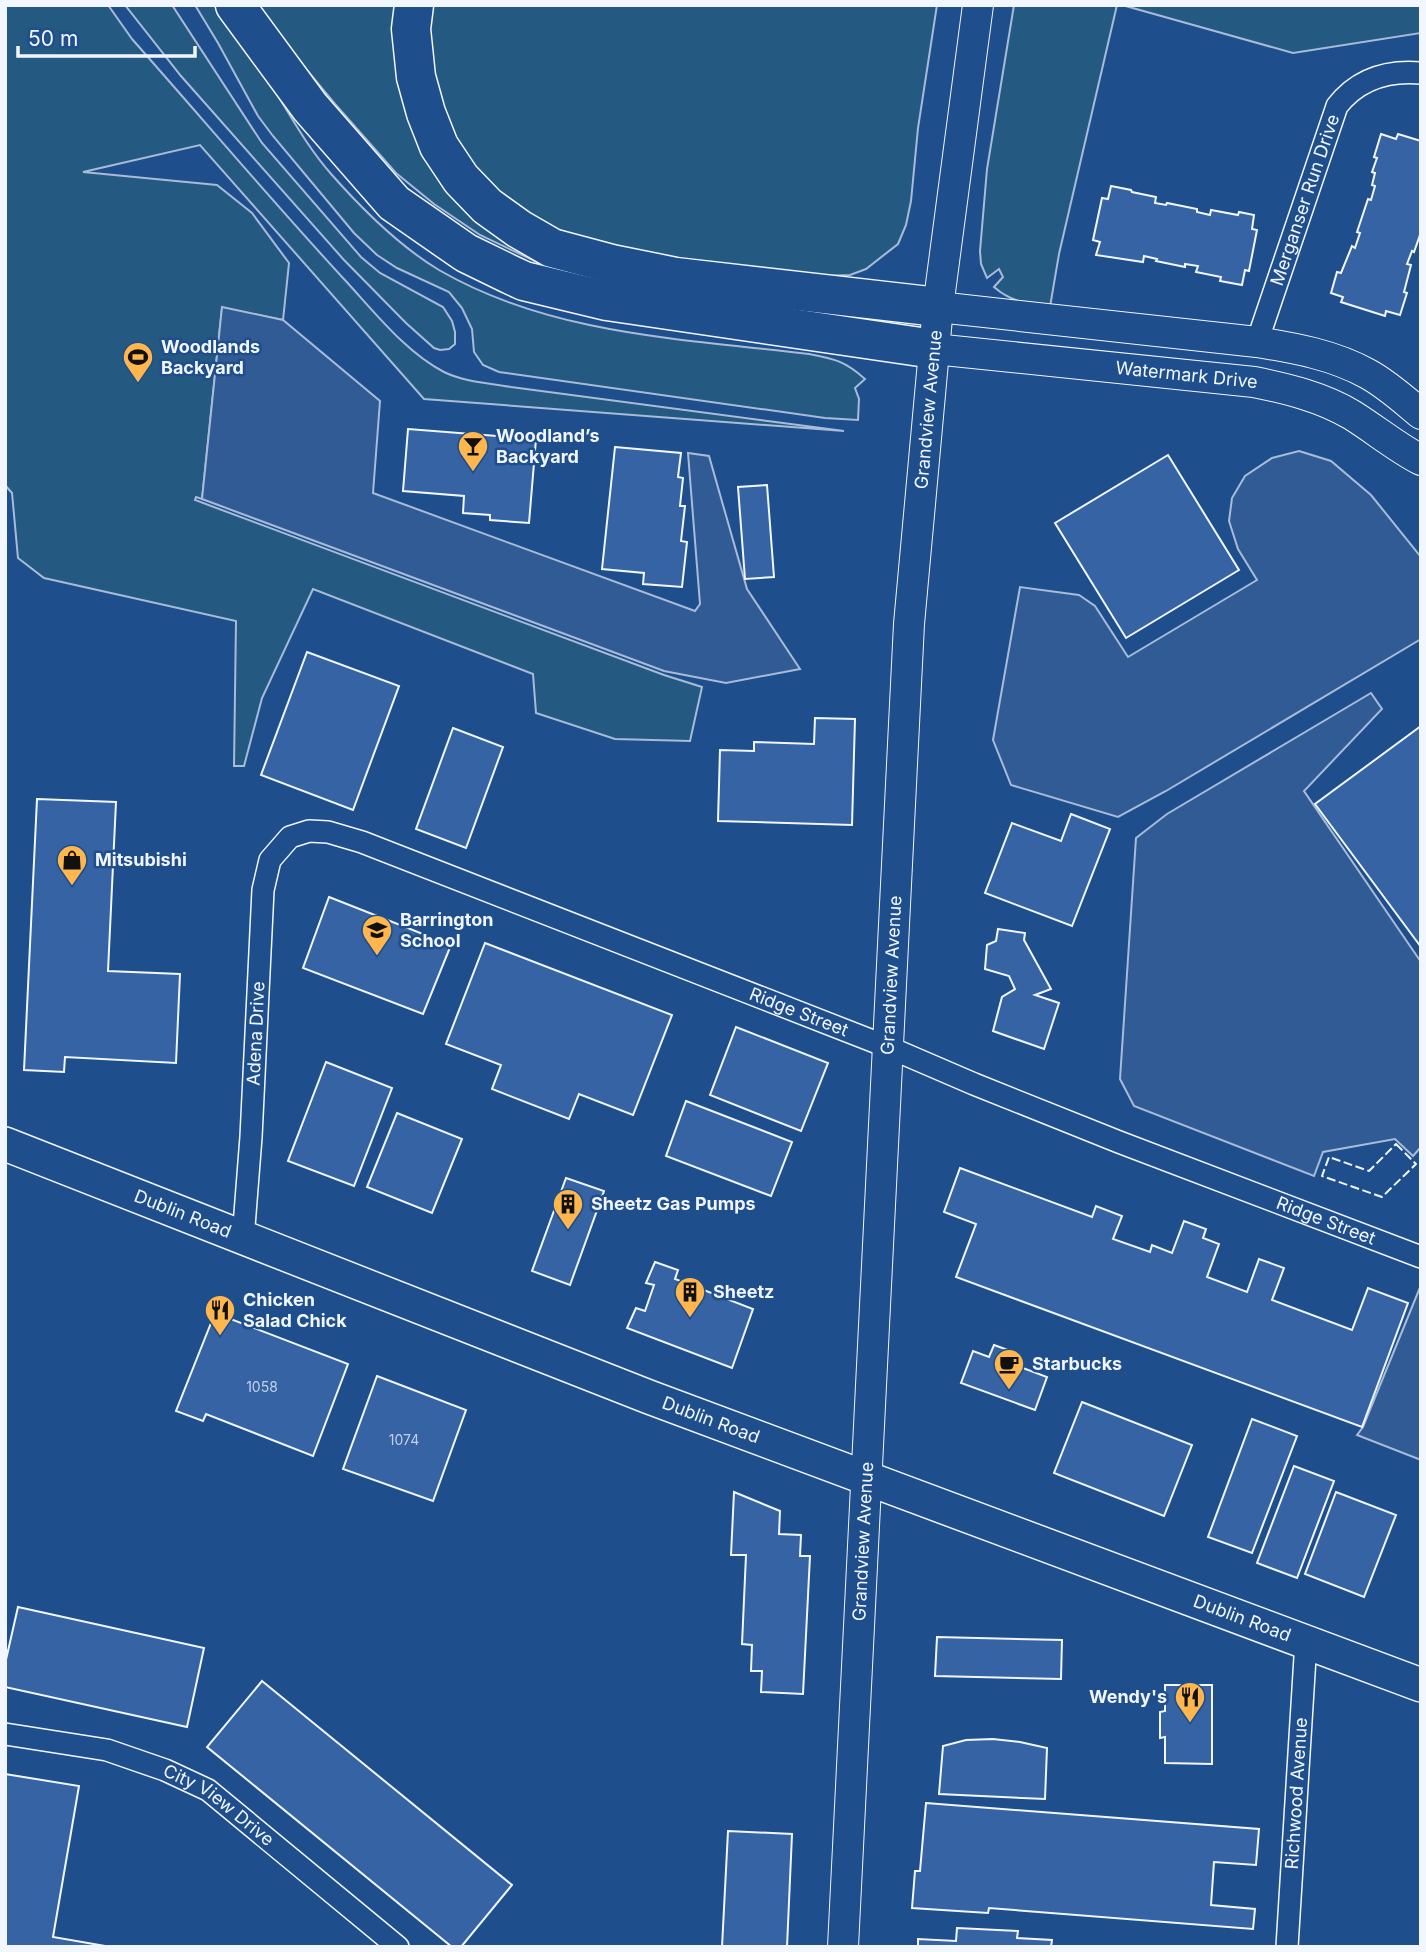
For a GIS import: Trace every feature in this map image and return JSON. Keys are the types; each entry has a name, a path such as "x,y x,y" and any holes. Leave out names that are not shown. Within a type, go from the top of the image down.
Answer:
{"highway":[{"path":"235,5 310,107 394,203 466,253 498,269 524,281 607,301 934,349"},
{"path":"414,5 411,29 416,77 439,146 461,179 487,206 519,229 552,248 676,277 938,307"}],"main road":[{"name":"Grandview Avenue","path":"843,1947 909,624 938,307 978,5"},
{"path":"938,307 1300,348 1368,374 1398,394 1421,414"},
{"name":"Watermark Drive","path":"934,349 1254,382 1280,387 1307,394 1340,409 1401,450 1421,460"},
{"name":"Dublin Road","path":"5,1144 649,1397 1421,1685"}],"street":[{"name":"Merganser Run Drive","path":"1257,342 1337,106 1357,86 1384,74 1421,73"},
{"name":"Ridge Street","path":"290,837 309,831 328,832 362,842 888,1046 1107,1137 1421,1257"},
{"name":"Adena Drive","path":"243,1239 252,1126 263,890 270,860 290,837"},
{"name":"Richwood Avenue","path":"1287,1947 1306,1641"},
{"name":"City View Drive","path":"5,1734 107,1750 165,1770 208,1790 398,1947"}],"shaded area":[{"path":"5,5 108,5 132,39 378,317 416,353 444,372 468,380 511,387 844,431 424,399 200,145 83,172 217,185 252,213 289,263 283,320 222,308 202,499 196,497 195,500 702,687 690,741 615,739 536,713 533,674 313,589 262,698 244,766 234,766 236,621 44,578 18,558 12,493 5,485"},
{"path":"125,5 172,5 262,143 361,257 380,273 443,307 452,321 455,344 449,349 434,348 344,260 181,76"},
{"path":"195,5 214,5 261,69 314,152 344,188 396,239 439,270 482,292 572,321 667,338 826,357 851,368 865,379 855,388 859,399 858,420 825,418 499,372 483,365 474,352 472,329 462,308 449,292 397,268 377,255 354,233 273,136 258,116"},
{"path":"253,5 400,5 400,71 545,255 541,264 480,235 434,204 396,173"},
{"path":"430,5 937,5 918,128 911,201 906,225 898,244 866,269 850,275 825,276 657,256 597,243 550,227 526,215 491,186 471,162 447,125 428,58"},
{"path":"1014,5 1117,5 1059,254 1050,307 1020,302 1000,292 994,287 1003,277 999,269 987,278 981,264 987,169"},
{"path":"1122,5 1421,5 1421,33 1293,53"},
{"path":"222,307 283,320 380,401 373,493 695,611 700,604 688,453 709,456 747,589 800,669 726,683 664,671 202,499"},
{"path":"1299,451 1331,461 1371,495 1421,557 1421,639 1118,817 1011,785 993,740 1020,587 1079,595 1095,606 1128,657 1257,580 1238,549 1229,521 1232,498 1245,476 1272,458"},
{"path":"1371,693 1382,709 1304,791 1421,962 1421,1147 1413,1156 1395,1139 1323,1152 1314,1176 1134,1106 1120,1079 1136,838 1167,814"},
{"path":"1421,1285 1421,1460 1357,1435 1363,1427"}],"building":[{"path":"1381,134 1396,139 1398,134 1421,141 1421,232 1407,264 1411,265 1404,292 1407,293 1400,315 1386,311 1385,316 1341,302 1343,297 1331,293 1337,272 1341,273 1352,246 1355,248 1360,233 1357,232 1368,199 1371,200 1375,186 1372,185 1375,173 1372,172 1377,158 1374,157"},
{"path":"1111,186 1156,197 1155,203 1197,209 1197,212 1210,215 1211,210 1254,215 1252,229 1257,230 1249,271 1245,270 1242,285 1220,281 1221,277 1196,272 1198,266 1185,264 1185,267 1144,256 1143,262 1096,255 1100,242 1093,240 1102,198 1108,199"},
{"path":"408,429 536,439 529,523 490,520 490,515 463,513 464,496 403,491"},
{"path":"615,447 681,453 678,477 683,478 680,506 685,506 681,541 687,542 682,587 643,584 644,573 602,569"},
{"path":"1168,455 1239,570 1126,638 1055,523"},
{"path":"767,485 774,577 745,579 738,487"},
{"path":"307,652 399,686 353,810 261,775"},
{"path":"815,718 855,719 852,825 718,821 720,750 754,751 754,742 814,744"},
{"path":"1421,726 1421,947 1315,804"},
{"path":"453,728 503,747 466,848 416,829"},
{"name":"Mitsubishi","path":"37,799 116,802 108,971 180,974 176,1063 65,1057 64,1072 24,1070"},
{"path":"1071,814 1110,829 1072,926 985,893 1012,823 1061,841"},
{"name":"Barrington School","path":"329,897 451,945 423,1014 303,968"},
{"path":"998,929 1025,933 1024,940 1051,989 1035,995 1059,1003 1044,1049 993,1031 1002,997 1015,989 1009,976 985,969 987,945 996,941"},
{"path":"485,943 672,1015 633,1115 579,1094 569,1119 492,1089 501,1065 446,1044"},
{"path":"736,1027 828,1063 801,1131 710,1095"},
{"path":"326,1062 392,1088 354,1186 288,1161"},
{"path":"686,1101 792,1142 771,1196 666,1156"},
{"path":"397,1113 462,1139 432,1213 367,1187"},
{"path":"960,1168 1092,1217 1096,1206 1122,1216 1113,1239 1150,1252 1152,1245 1172,1253 1184,1221 1206,1229 1203,1238 1219,1244 1207,1277 1247,1292 1259,1259 1284,1268 1272,1300 1352,1330 1368,1288 1408,1303 1362,1427 956,1277 976,1224 944,1212"},
{"name":"Sheetz Gas Pumps","path":"566,1178 604,1191 570,1285 532,1271"},
{"name":"Sheetz","path":"655,1262 678,1270 675,1279 753,1309 732,1368 627,1328 636,1308 645,1311 654,1285 646,1283"},
{"path":"215,1313 348,1364 313,1456 206,1414 203,1421 176,1411"},
{"path":"994,1345 1011,1351 1007,1362 1047,1377 1035,1410 961,1383 973,1351 989,1357"},
{"path":"377,1376 466,1410 433,1501 343,1469"},
{"path":"1082,1402 1192,1445 1164,1516 1054,1473"},
{"path":"1252,1419 1297,1436 1252,1553 1208,1537"},
{"path":"1294,1466 1334,1481 1297,1578 1257,1563"},
{"path":"734,1492 780,1511 779,1534 801,1535 800,1556 810,1556 803,1694 761,1692 762,1671 751,1671 752,1645 742,1644 746,1555 731,1555"},
{"path":"1336,1492 1396,1515 1364,1597 1305,1574"},
{"path":"18,1607 204,1648 187,1727 5,1687 5,1664"},
{"path":"937,1637 1062,1640 1061,1679 935,1676"},
{"path":"262,1681 512,1885 461,1947 452,1947 207,1747"},
{"path":"1165,1685 1212,1685 1212,1764 1165,1763 1165,1737 1160,1738 1160,1712 1165,1711"},
{"path":"993,1739 1047,1748 1045,1799 939,1794 943,1746 966,1740"},
{"path":"5,1774 79,1786 53,1937 111,1947 5,1947"},
{"path":"926,1803 1259,1829 1256,1865 1214,1862 1211,1905 1255,1909 1253,1929 989,1908 988,1913 912,1908 915,1871 920,1871"},
{"path":"728,1831 792,1834 787,1947 722,1947"},
{"path":"957,1928 1018,1931 1017,1938 1052,1940 1051,1947 918,1947 918,1939 956,1941"}],"fence":[{"path":"1396,1144 1416,1164 1382,1197 1322,1176 1329,1157 1369,1171 1396,1144"}],"place":[{"name":"Woodlands Backyard","path":"138,384"},
{"name":"Woodland’s Backyard","path":"473,473"},
{"name":"Mitsubishi","path":"72,887"},
{"name":"Barrington School","path":"377,957"},
{"name":"Sheetz Gas Pumps","path":"568,1231"},
{"name":"Sheetz","path":"690,1319"},
{"name":"Chicken Salad Chick","path":"220,1337"},
{"name":"Starbucks","path":"1009,1391"},
{"name":"Wendy's","path":"1190,1724"}]}
